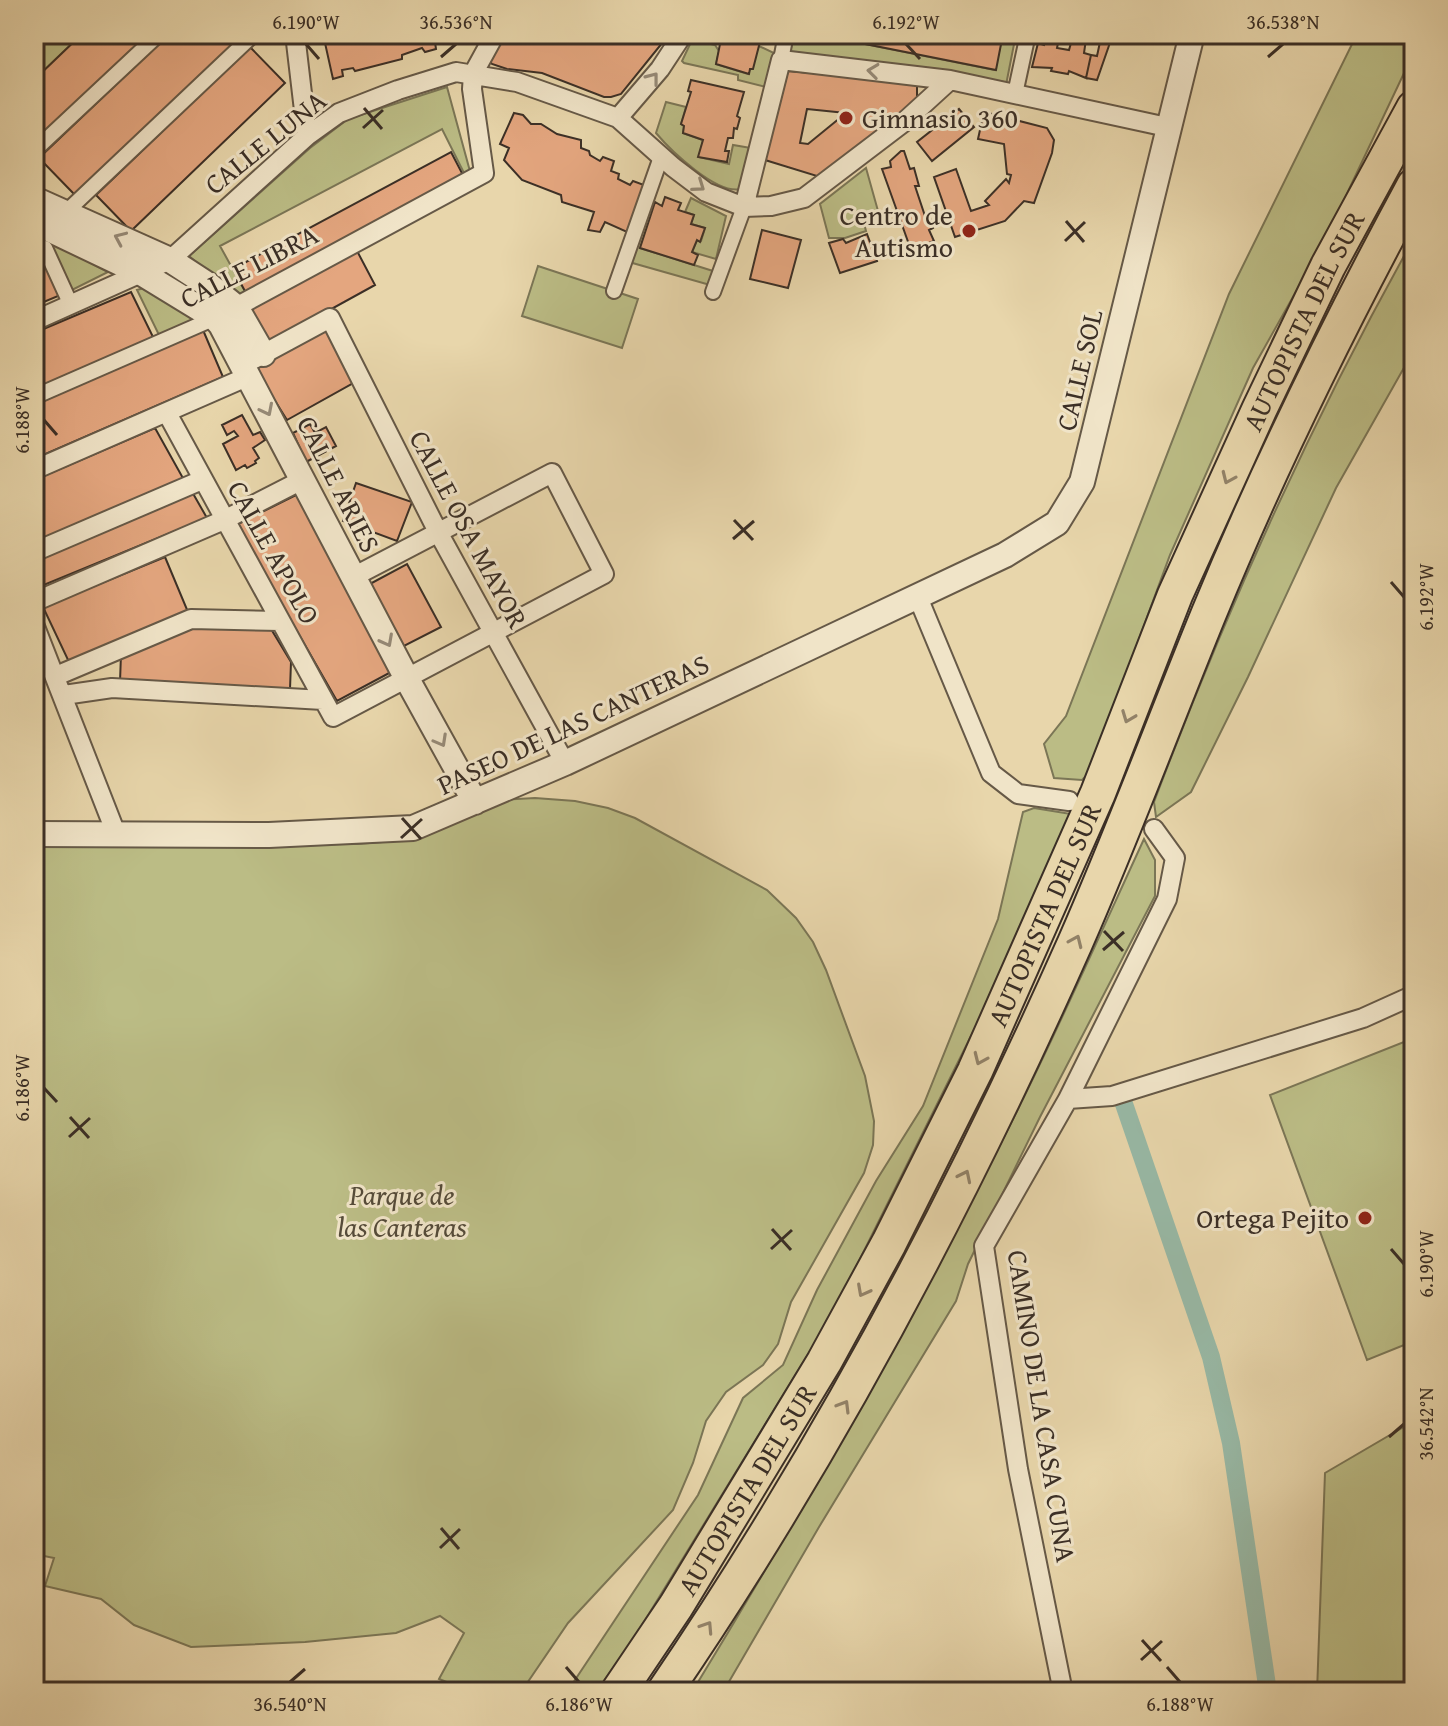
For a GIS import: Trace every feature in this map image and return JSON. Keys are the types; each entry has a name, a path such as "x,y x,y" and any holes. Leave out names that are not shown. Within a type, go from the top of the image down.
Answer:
{"highway":[{"path":"1385,159 1414,87"},
{"name":"AUTOPISTA DEL SUR","path":"618,1692 684,1593 824,1362 889,1243 962,1097 1098,793 1175,595 1321,280 1414,108"},
{"name":"AUTOPISTA DEL SUR","path":"664,1692 741,1575 857,1384 1014,1078 1128,819 1229,569 1291,427 1362,282 1414,186"},
{"path":"1362,282 1414,210"}],"street":[{"path":"34,151 159,34"},
{"path":"65,213 254,34"},
{"path":"295,34 307,136"},
{"path":"473,74 495,34"},
{"path":"618,118 660,69 683,34"},
{"path":"713,292 744,207 786,34"},
{"path":"1015,94 1028,34"},
{"name":"CALLE SOL","path":"882,612 1039,536 1057,523 1082,482 1192,34"},
{"path":"781,60 950,80 1167,127"},
{"name":"CALLE LUNA","path":"143,274 170,260 307,136 339,113 456,72 538,88 618,118 706,192 744,207 771,206 804,198 904,122 950,80"},
{"name":"CALLE LIBRA","path":"34,397 226,312 484,173 472,89 473,74"},
{"path":"614,291 661,157"},
{"name":"CALLE ARIES","path":"34,199 170,260 222,294 229,336 252,365 302,480 475,802"},
{"path":"34,222 226,312"},
{"path":"34,252 45,248 71,305"},
{"path":"34,321 143,274"},
{"name":"CALLE OSA MAYOR","path":"252,365 330,318 438,532 565,763"},
{"path":"34,470 167,413 252,365"},
{"name":"CALLE APOLO","path":"167,413 333,717 407,679"},
{"path":"353,577 552,473 604,574 407,679"},
{"path":"34,552 202,480"},
{"path":"34,602 224,520 302,480"},
{"path":"917,595 991,773 1018,794 1069,801"},
{"name":"PASEO DE LAS CANTERAS","path":"34,834 117,836 391,831 413,828 565,763 882,612"},
{"path":"56,676 191,619 280,621"},
{"path":"34,624 117,836"},
{"path":"64,695 112,688 323,700"},
{"name":"CAMINO DE LA CASA CUNA","path":"1063,1692 1018,1469 984,1246 1068,1099 1167,899 1175,858 1154,829"},
{"path":"1068,1099 1112,1096 1363,1018 1414,995"}],"green space":[{"path":"34,34 82,34 34,80"},
{"path":"794,34 815,34 995,70 1003,34 1016,34 1006,85 790,53"},
{"path":"1357,34 1414,34 1414,52 1325,240 1253,368 1170,555 1090,772 1082,780 1054,778 1044,744 1066,716 1229,294"},
{"path":"692,40 715,45 719,51 716,64 748,74 759,46 774,53 766,87 738,80 738,75 684,63 682,61"},
{"path":"447,87 471,175 466,177 442,129 220,246 246,293 238,297 189,256 310,148 348,119"},
{"path":"666,102 686,107 681,124 684,126 683,133 703,140 699,157 729,164 733,145 751,148 741,189 731,189 708,179 656,133"},
{"path":"866,168 880,218 864,223 866,231 845,238 829,238 820,204"},
{"path":"691,198 726,216 716,259 692,252 697,240 701,241 705,228 691,224 694,215 685,212"},
{"path":"642,223 648,225 640,248 713,271 710,285 629,262"},
{"path":"34,233 108,272 66,293 34,252"},
{"path":"1414,238 1414,350 1336,488 1191,792 1156,817 1154,802 1242,586 1341,375"},
{"path":"538,266 638,299 622,348 522,316"},
{"path":"144,288 206,319 160,337 137,290"},
{"name":"Parque de las Canteras","path":"535,798 575,801 635,818 767,890 796,918 813,942 826,970 865,1076 874,1121 873,1145 864,1173 791,1302 778,1344 763,1365 726,1392 706,1421 693,1463 673,1510 568,1623 521,1692 472,1692 439,1679 464,1633 440,1616 396,1633 305,1642 191,1647 134,1625 101,1599 45,1586 54,1558 34,1554 34,846 357,844 408,840 500,800"},
{"path":"1034,808 1071,814 977,1024 831,1317 631,1643 596,1692 567,1692 698,1495 743,1398 783,1365 817,1290 876,1181 923,1106 998,919 1023,812"},
{"path":"1144,839 1155,860 1155,896 1040,1117 968,1264 956,1301 723,1692 692,1692 843,1436 951,1240 1027,1092"},
{"name":"Ortega Pejito","path":"1414,1038 1414,1341 1367,1360 1270,1095"},
{"path":"1414,1421 1414,1692 1317,1692 1325,1473"}],"building":[{"path":"82,34 148,34 34,142 34,80"},
{"path":"169,34 245,34 75,195 39,158"},
{"path":"323,34 438,34 434,35 436,49 425,52 422,48 402,55 402,59 355,71 353,68 342,70 343,76 333,79"},
{"path":"505,34 665,35 663,42 621,94 604,97 542,73 492,64 489,60"},
{"path":"722,34 762,34 749,74 716,64"},
{"path":"815,34 1003,34 996,70"},
{"path":"1047,34 1060,34 1057,48 1069,50 1073,36 1063,34 1094,34 1093,41 1086,39 1084,53 1091,55 1086,78 1069,71 1068,74 1051,71 1052,68 1032,67 1038,43 1044,45"},
{"path":"1094,34 1113,34 1097,80 1086,78 1091,55 1097,56 1100,42 1093,41"},
{"path":"250,47 285,83 131,231 96,195"},
{"path":"788,71 917,82 917,100 820,177 765,160","holes":["807,109 846,113 808,144 800,143"]},
{"path":"691,80 744,92 737,116 740,118 737,129 734,128 733,138 728,138 725,151 729,151 727,162 698,157 703,140 683,133 684,126 681,124 691,92 688,91"},
{"path":"959,109 974,127 932,161 917,142"},
{"path":"984,112 1047,128 1054,140 1052,153 1034,203 1024,201 1005,221 955,237 934,177 956,169 971,211 989,205 985,201 1006,179 1009,183 1011,175 1007,174 1004,144 978,139"},
{"path":"514,113 523,115 531,124 541,124 557,134 581,140 581,148 589,151 590,155 600,161 603,157 614,161 611,171 619,174 618,179 630,185 633,181 644,185 627,232 605,222 600,232 588,230 594,212 562,202 561,195 522,180 504,160 509,148 500,144"},
{"path":"904,151 910,169 914,168 919,186 915,186 926,219 930,218 933,228 929,230 934,241 911,250 882,169 891,167 890,161"},
{"path":"451,152 464,177 246,293 233,269"},
{"path":"665,197 681,203 678,210 694,215 691,224 705,228 692,252 698,255 694,265 640,248 655,202 662,206"},
{"path":"762,230 801,240 788,288 750,279"},
{"path":"867,234 877,261 840,273 829,243 843,239 846,243"},
{"path":"45,248 63,294 34,306 34,252"},
{"path":"356,249 375,285 268,344 245,306"},
{"path":"131,292 154,339 34,390 34,333"},
{"path":"203,330 223,377 34,459 34,404"},
{"path":"327,330 355,382 287,420 255,369"},
{"path":"242,415 253,435 260,432 265,440 253,448 259,458 256,463 236,470 223,444 238,436 234,431 227,435 222,425"},
{"path":"310,424 315,433 326,427 336,446 306,462 293,433"},
{"path":"155,428 184,480 34,544 34,480"},
{"path":"356,483 412,502 397,541 343,521"},
{"path":"191,490 207,518 34,589 34,558"},
{"path":"300,493 393,671 337,701 236,525"},
{"path":"165,557 188,612 69,662 43,607"},
{"path":"407,564 441,627 402,647 368,585"},
{"path":"190,623 271,629 291,662 290,689 120,682 121,654"}],"waterway":[{"path":"1124,1104 1211,1357 1231,1443 1268,1692"}],"place":[{"name":"Gimnasio 360","path":"846,118"},
{"name":"Centro de Autismo","path":"969,231"},
{"name":"Ortega Pejito","path":"1365,1218"}]}
